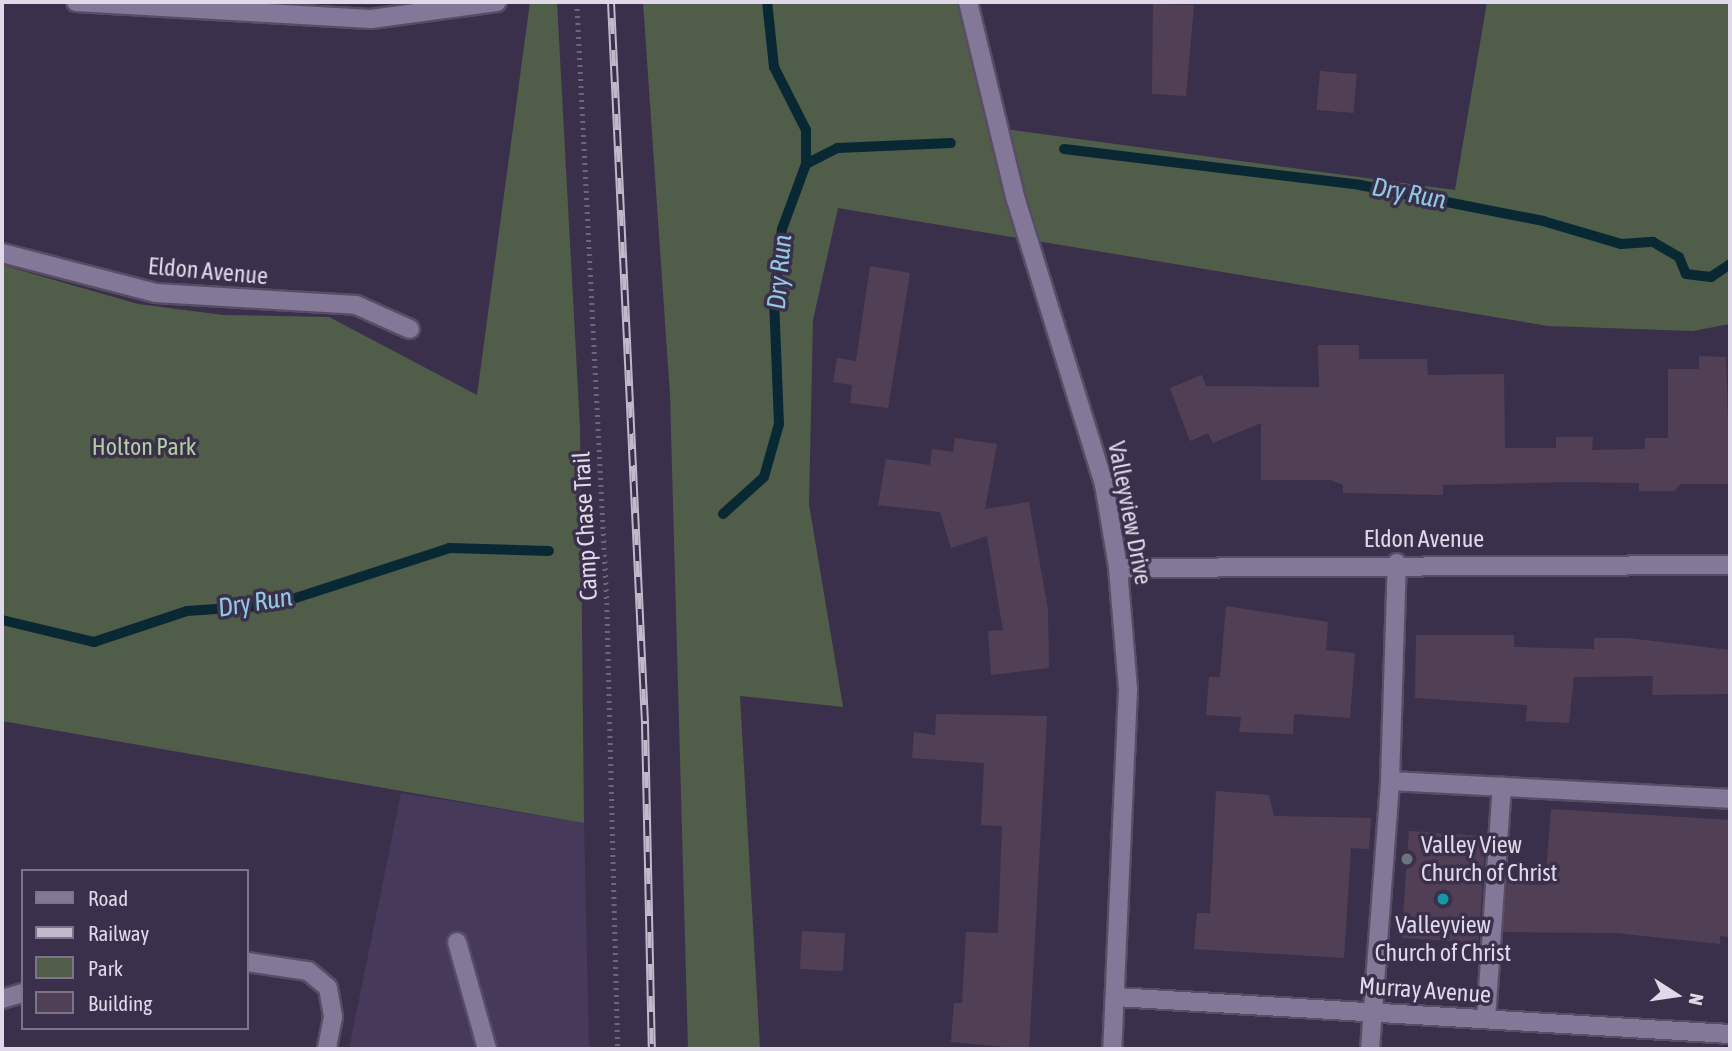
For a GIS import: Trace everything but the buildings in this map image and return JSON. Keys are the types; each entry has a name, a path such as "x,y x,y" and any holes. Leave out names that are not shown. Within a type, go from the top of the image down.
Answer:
{"street":[{"path":"76,2 371,19 495,4"},
{"name":"Valleyview Drive","path":"968,2 1016,200 1104,484 1118,568 1128,689 1112,1049"},
{"name":"Eldon Avenue","path":"2,253 156,293 356,305 410,329"},
{"path":"1370,1049 1390,781 1397,563"},
{"name":"Eldon Avenue","path":"1118,568 1397,563 1730,565"},
{"path":"1390,781 1730,799"},
{"path":"1486,1019 1502,787"},
{"path":"457,942 487,1049"},
{"path":"248,962 308,971 328,988 333,1017 327,1049"},
{"path":"2,999 21,994"},
{"name":"Murray Avenue","path":"1116,997 1371,1010 1730,1034"}],"path":[{"name":"Camp Chase Trail","path":"577,2 607,604 618,1049"}],"shaded area":[{"path":"401,793 584,823 589,1049 349,1049"}],"green space":[{"name":"Holton Park","path":"530,2 557,2 580,428 584,823 2,721 2,265 138,304 223,315 329,317 477,395"},
{"path":"643,2 968,2 997,128 1455,190 1487,2 1730,2 1730,324 1693,331 1548,326 838,208 813,320 809,504 843,707 740,696 760,1049 688,1049 670,395"}],"waterway":[{"name":"Dry Run","path":"723,514 764,477 779,424 774,301 782,229 806,164 806,130 774,67 767,2"},
{"name":"Dry Run","path":"806,164 838,148 951,143"},
{"name":"Dry Run","path":"1064,149 1360,185 1543,221 1621,244 1653,242 1679,257 1686,274 1711,277 1730,264"},
{"name":"Dry Run","path":"2,620 94,642 187,611 274,605 449,548 549,551"}],"railway":[{"path":"611,2 645,724 652,1049"}],"place":[{"name":"Valley View Church of Christ","path":"1407,859"},
{"name":"Valleyview Church of Christ","path":"1443,899"}]}
